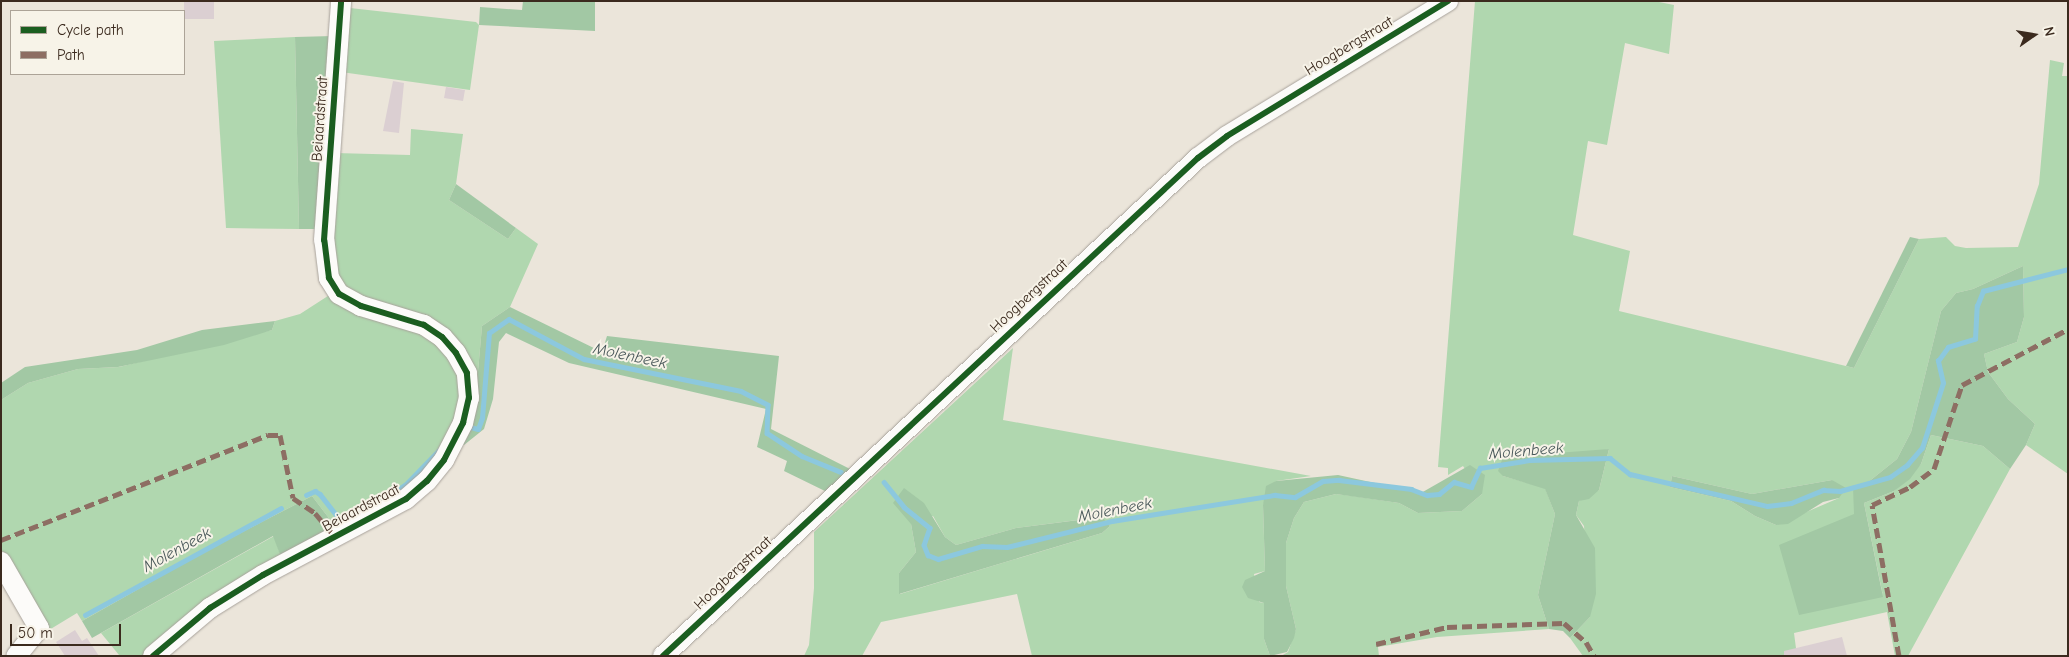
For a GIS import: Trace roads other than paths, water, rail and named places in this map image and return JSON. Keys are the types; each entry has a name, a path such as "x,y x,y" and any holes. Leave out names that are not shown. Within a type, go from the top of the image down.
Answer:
{"street":[{"name":"Beiaardstraat","path":"154,656 210,608 263,575 406,499 427,481 444,460 463,423 469,398 467,373 456,353 442,337 424,325 360,306 339,294 329,278 324,240 342,1"},
{"name":"Hoogbergstraat","path":"663,656 1198,158 1243,126 1448,1"},
{"path":"1,562 39,628 16,656"}],"waterway":[{"name":"Molenbeek","path":"884,482 904,507 930,528 924,545 928,555 938,559 982,546 1007,547 1112,521 1275,495 1295,497 1323,481 1339,480 1411,489 1427,495 1439,494 1454,482 1471,487 1480,468 1530,460 1610,458 1630,474 1767,506 1791,503 1823,490 1840,491 1890,477 1907,465 1922,448 1943,383 1938,361 1948,347 1975,339 1977,306 1983,291 2068,269"},
{"name":"Molenbeek","path":"471,427 478,429 482,418 489,333 509,319 584,359 741,391 768,405 767,433 802,456 841,472"},
{"name":"Molenbeek","path":"375,505 405,485 439,450"},
{"name":"Molenbeek","path":"306,495 315,491 320,494 340,520 368,508"},
{"name":"Molenbeek","path":"85,615 281,508"}]}
